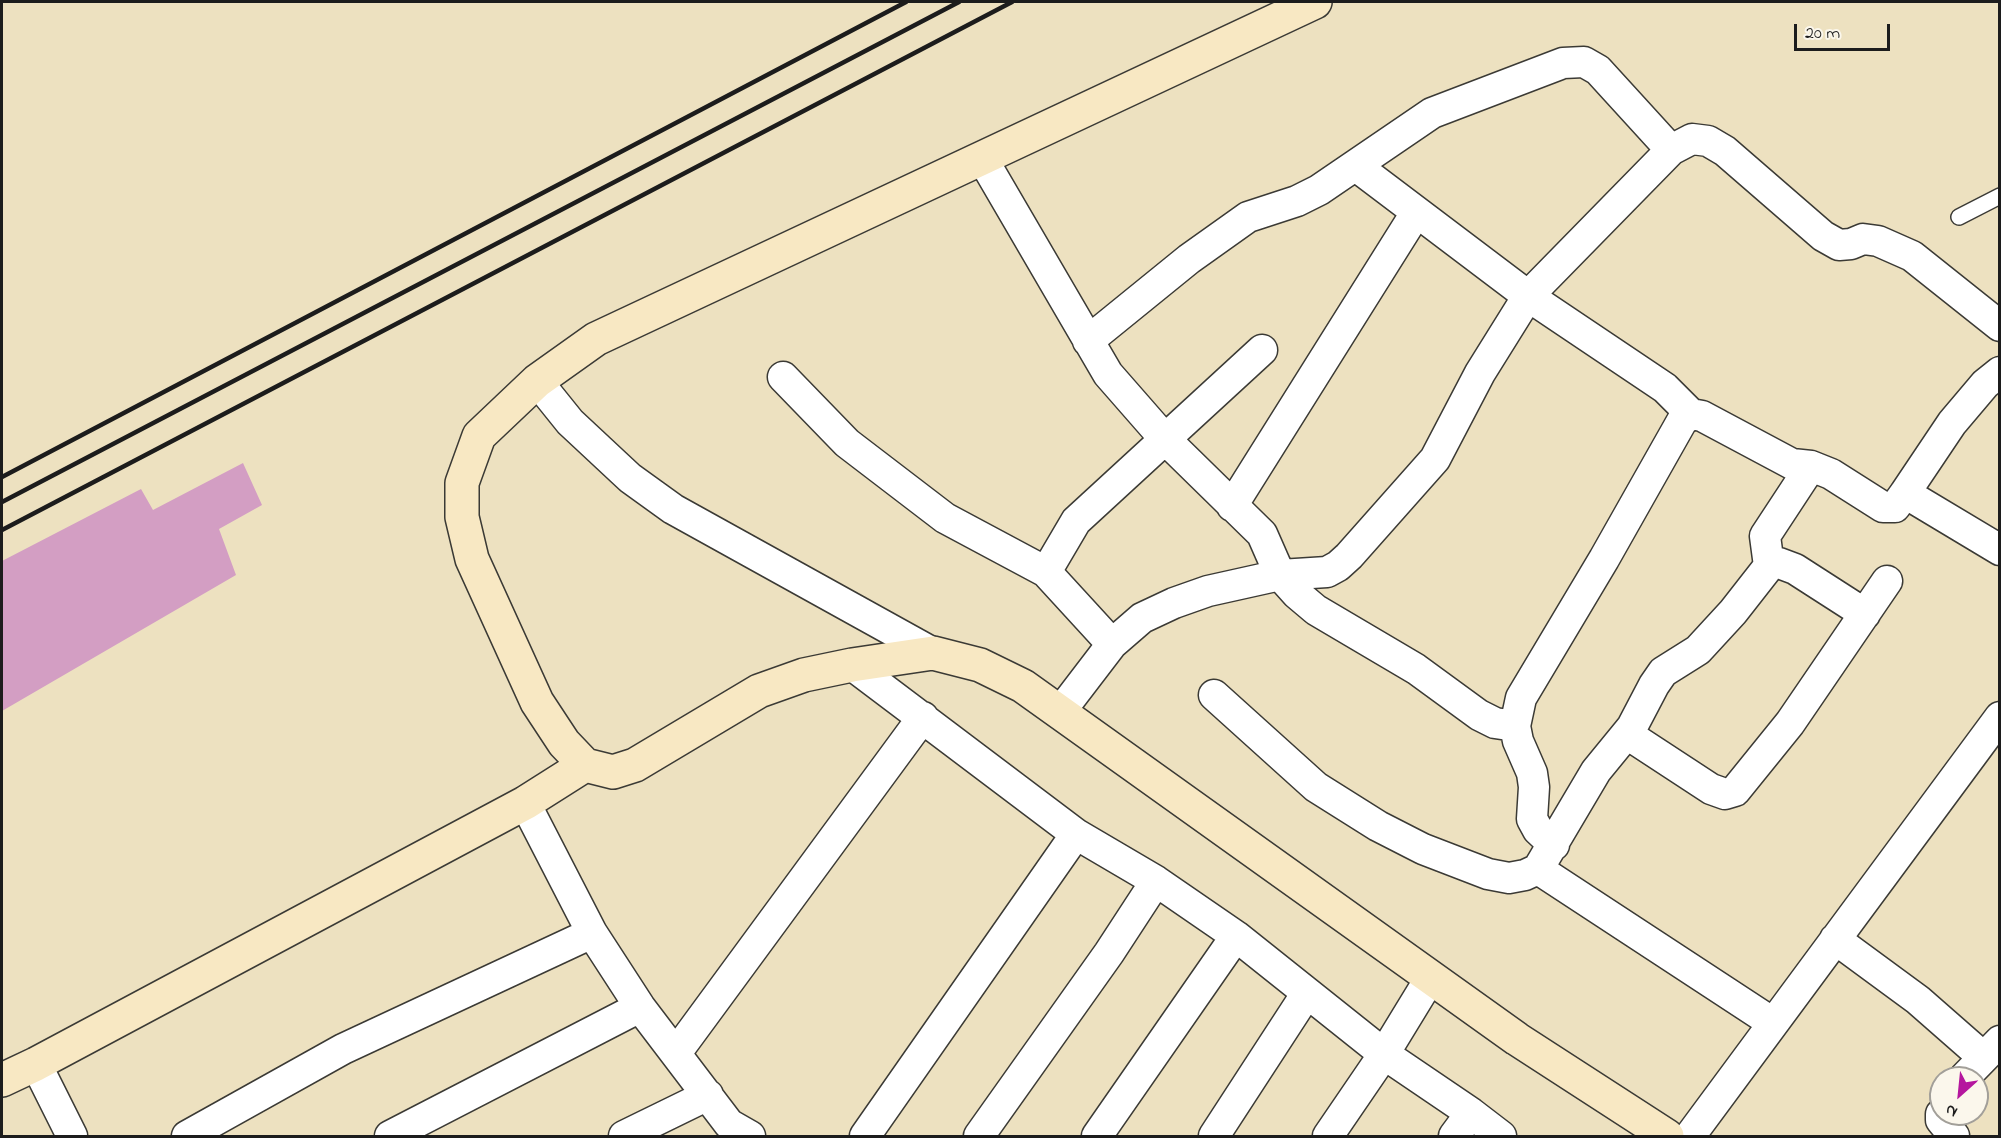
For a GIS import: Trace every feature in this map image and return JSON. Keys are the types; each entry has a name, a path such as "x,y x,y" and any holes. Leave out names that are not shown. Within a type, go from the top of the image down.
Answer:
{"street":[{"path":"933,653 804,675 759,691 635,765 613,772 585,765 564,743 537,702 472,559 462,517 462,483 479,435 537,381 596,339 1315,2"},
{"path":"1088,341 1189,259 1248,218 1297,201 1432,114 1563,63 1584,62 1599,70 1671,150"},
{"path":"1060,712 1112,644 1142,618 1208,591 1280,574 1327,572 1344,561 1435,459 1480,373 1528,296 1671,150 1692,139 1708,141 1725,151 1823,236 1839,244 1851,244 1863,240 1878,241 1911,256 2000,326"},
{"path":"982,158 1108,374 1164,438 1262,534 1280,574 1296,594 1316,610 1416,669 1479,715 1495,723 1515,726"},
{"path":"1356,165 1528,296 1665,388 1691,414 1702,416 1792,464 1811,466 1831,474 1883,507 1895,507 1952,423 1985,384 2000,372"},
{"path":"1233,506 1408,224"},
{"path":"1046,572 1076,521 1262,350"},
{"path":"783,377 847,443 945,518 1046,572 1112,644"},
{"path":"537,381 570,422 630,478 673,508 933,653 980,665 1023,686 1517,1039 1667,1137"},
{"path":"1691,414 1682,421 1604,559 1521,698 1515,726 1518,741 1532,773 1534,787 1532,819 1538,830 1546,857 1773,1023"},
{"path":"1769,566 1765,536 1811,466"},
{"path":"1905,493 2000,550"},
{"path":"1214,695 1316,787 1393,834 1423,849 1488,874 1509,878 1525,876 1546,857 1596,771 1627,734 1663,672 1698,650 1733,612 1769,566 1779,563 1795,569 1865,614"},
{"path":"1627,734 1711,789 1725,794 1735,791 1790,723 1887,581"},
{"path":"852,665 1076,834 1156,881 1236,936 1384,1053 1463,1125 1501,1137"},
{"path":"676,1053 922,717"},
{"path":"1690,1137 2000,717"},
{"path":"2,1080 525,803 585,765"},
{"path":"525,803 592,933 640,1008 737,1132"},
{"path":"865,1137 1076,834"},
{"path":"979,1137 1109,953 1156,881"},
{"path":"187,1137 343,1049 592,933"},
{"path":"1097,1137 1236,936"},
{"path":"1835,939 1918,1000 1982,1059"},
{"path":"1328,1137 1431,977"},
{"path":"1214,1137 1307,993"},
{"path":"390,1137 640,1008"},
{"path":"36,1064 72,1137"},
{"path":"624,1137 708,1095"}],"lane":[{"path":"1959,217 2000,196"}],"building":[{"path":"243,463 262,505 219,529 236,575 2,711 2,561 141,489 153,510"}],"railway":[{"path":"2,477 906,2"},
{"path":"2,502 959,2"},
{"path":"2,530 1012,2"}]}
